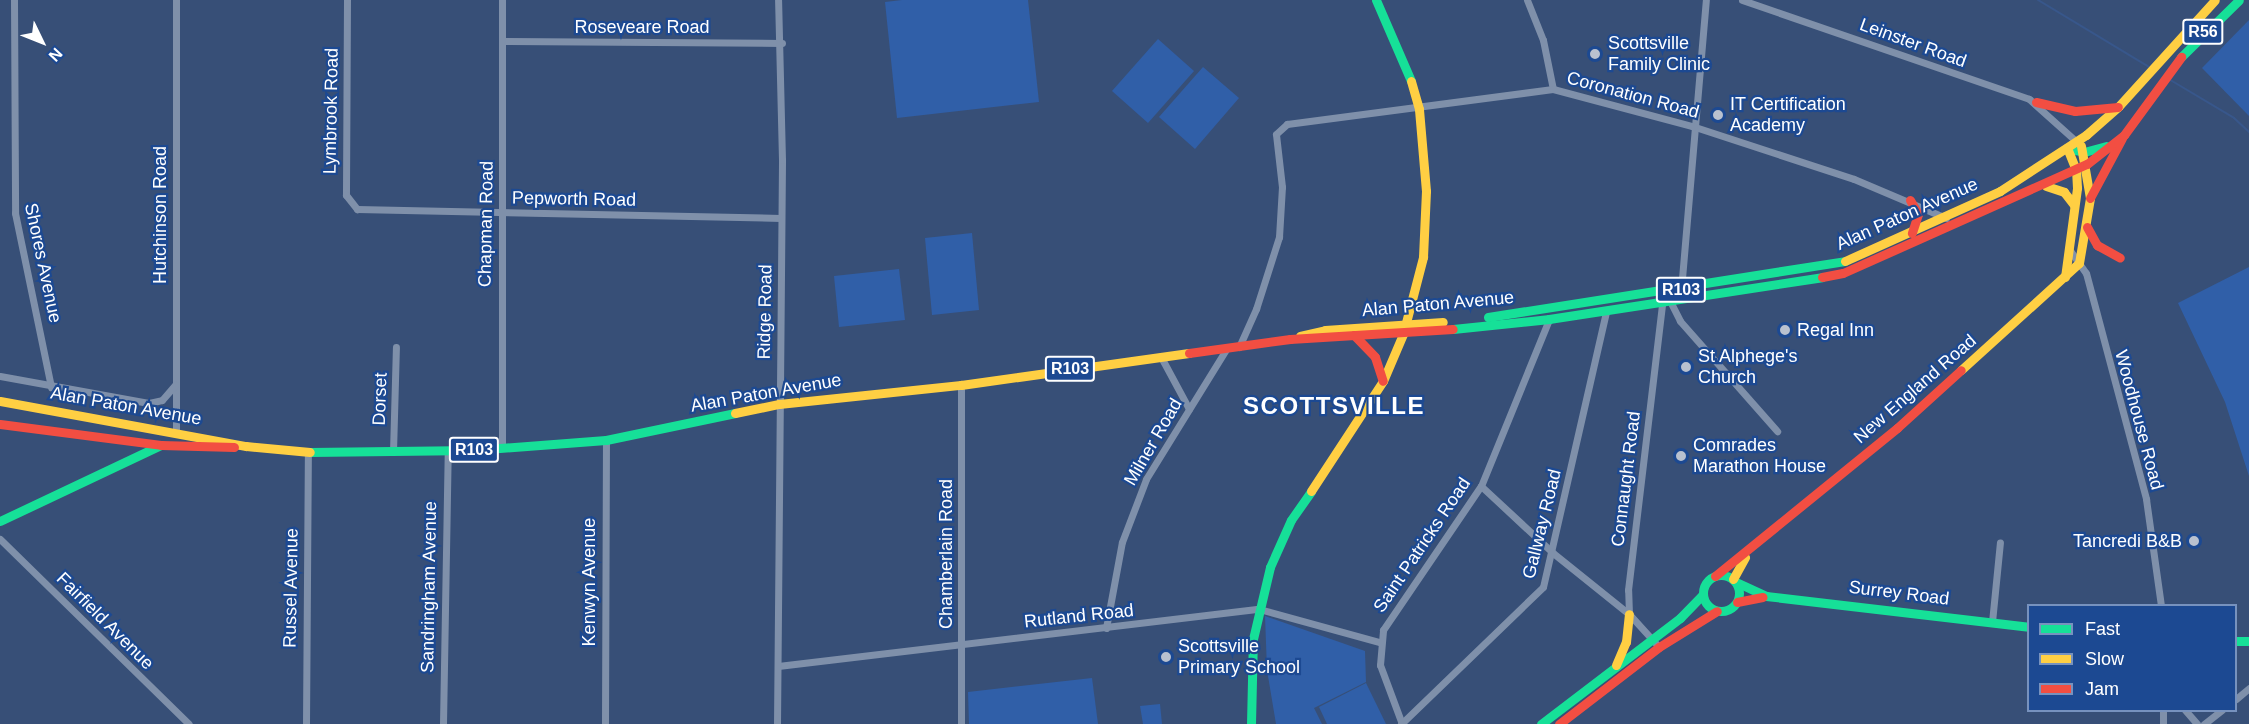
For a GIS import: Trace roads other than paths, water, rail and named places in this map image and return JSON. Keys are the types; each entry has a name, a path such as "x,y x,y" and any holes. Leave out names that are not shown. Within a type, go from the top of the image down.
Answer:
{"main road":[{"path":"1251,724 1250,672 1259,609 1287,526 1351,434 1383,381 1405,329 1425,242 1426,183 1419,109 1408,72 1376,0"},
{"name":"Alan Paton Avenue","path":"0,424 161,445 246,446 308,452 502,448 606,440 779,404 961,385 1290,339 1405,329 1681,290 1840,263 1909,235 2007,187 2077,142 2118,107 2158,60 2215,0"},
{"name":"Alan Paton Avenue","path":"1290,339 1325,330 1405,329 1549,319 1666,304 1843,273 2046,186 2087,164 2124,135 2170,68 2240,0"},
{"path":"2036,102 2075,111 2118,107"},
{"path":"2090,198 2124,135"},
{"path":"2077,142 2084,152 2087,164 2090,198 2079,262"},
{"path":"2067,148 2084,152 2112,144"},
{"path":"2065,277 2076,170 2067,148"},
{"path":"2046,186 2064,192 2074,204"},
{"path":"1909,235 1918,220 1917,209 1910,200"},
{"path":"2086,225 2097,245 2120,258"},
{"name":"New England Road","path":"1715,576 1897,428 2079,262"},
{"path":"1354,335 1375,357 1383,381"},
{"name":"Alan Paton Avenue","path":"0,401 176,430 246,446"},
{"path":"0,521 161,445"},
{"name":"New England Road","path":"1735,581 1755,544"},
{"path":"1541,724 1652,637 1680,618 1703,594 1705,585 1715,576 1735,581 1737,602 1726,611 1717,611 1709,607 1703,594"},
{"name":"Surrey Road","path":"1735,581 1766,596"},
{"name":"Surrey Road","path":"1737,602 1766,596 2027,627"},
{"path":"1559,724 1659,647 1717,611"},
{"path":"1615,667 1626,642 1629,614"}],"street":[{"name":"Shores Avenue","path":"14,0 15,213 51,387"},
{"name":"Hutchinson Road","path":"176,0 176,430"},
{"name":"Lymbrook Road","path":"347,0 346,195 352,206 367,209"},
{"name":"Chapman Road","path":"502,0 499,213 502,448"},
{"name":"Ridge Road","path":"777,724 782,43 780,0"},
{"path":"1527,0 1543,40 1553,89"},
{"path":"1681,290 1692,126 1706,0"},
{"name":"Leinster Road","path":"1742,0 2036,102 2063,131 2077,142"},
{"name":"Roseveare Road","path":"502,41 782,43"},
{"name":"Coronation Road","path":"1239,347 1256,309 1280,237 1281,187 1276,134 1287,124 1419,109 1553,89 1692,126 1910,200 1956,224"},
{"name":"Leinster Road","path":"2063,131 2067,148"},
{"name":"Pepworth Road","path":"367,209 781,218"},
{"name":"Woodhouse Road","path":"2069,249 2086,273 2146,499 2161,604"},
{"path":"1666,304 1777,431"},
{"name":"Connaught Road","path":"1629,614 1628,591 1666,304"},
{"name":"Gallway Road","path":"1402,724 1534,599 1543,587 1553,553 1606,311"},
{"name":"Saint Patricks Road","path":"1379,642 1394,610 1481,486 1549,319"},
{"name":"Dorset","path":"393,452 396,347"},
{"name":"Milner Road","path":"1106,628 1114,573 1133,508 1146,479 1227,348"},
{"path":"1161,357 1189,409"},
{"path":"0,376 149,403 162,400 175,385"},
{"name":"Chamberlain Road","path":"961,385 961,724"},
{"name":"Kenwyn Avenue","path":"605,724 606,440"},
{"name":"Sandringham Avenue","path":"443,724 448,450"},
{"name":"Russel Avenue","path":"306,724 308,452"},
{"path":"1481,486 1553,553 1629,614 1659,647"},
{"name":"Fairfield Avenue","path":"0,539 189,724"},
{"path":"1992,622 2000,542"},
{"name":"Rutland Road","path":"778,666 962,642 1106,628 1259,609 1379,642"},
{"path":"1379,642 1380,665 1402,724"},
{"path":"2237,697 2249,688"},
{"path":"2186,712 2197,724"},
{"path":"2204,724 2221,712"}],"waterway":[{"path":"2038,0 2149,67"},
{"path":"2167,78 2234,118 2249,132"}],"place":[{"name":"Scottsville Family Clinic","path":"1595,54"},
{"name":"IT Certification Academy","path":"1718,115"},
{"name":"Regal Inn","path":"1785,330"},
{"name":"St Alphege's Church","path":"1686,367"},
{"name":"Comrades Marathon House","path":"1681,456"},
{"name":"Tancredi B&B","path":"2194,541"},
{"name":"Scottsville Primary School","path":"1166,657"}],"district":[{"name":"SCOTTSVILLE","path":"1334,406"}]}
